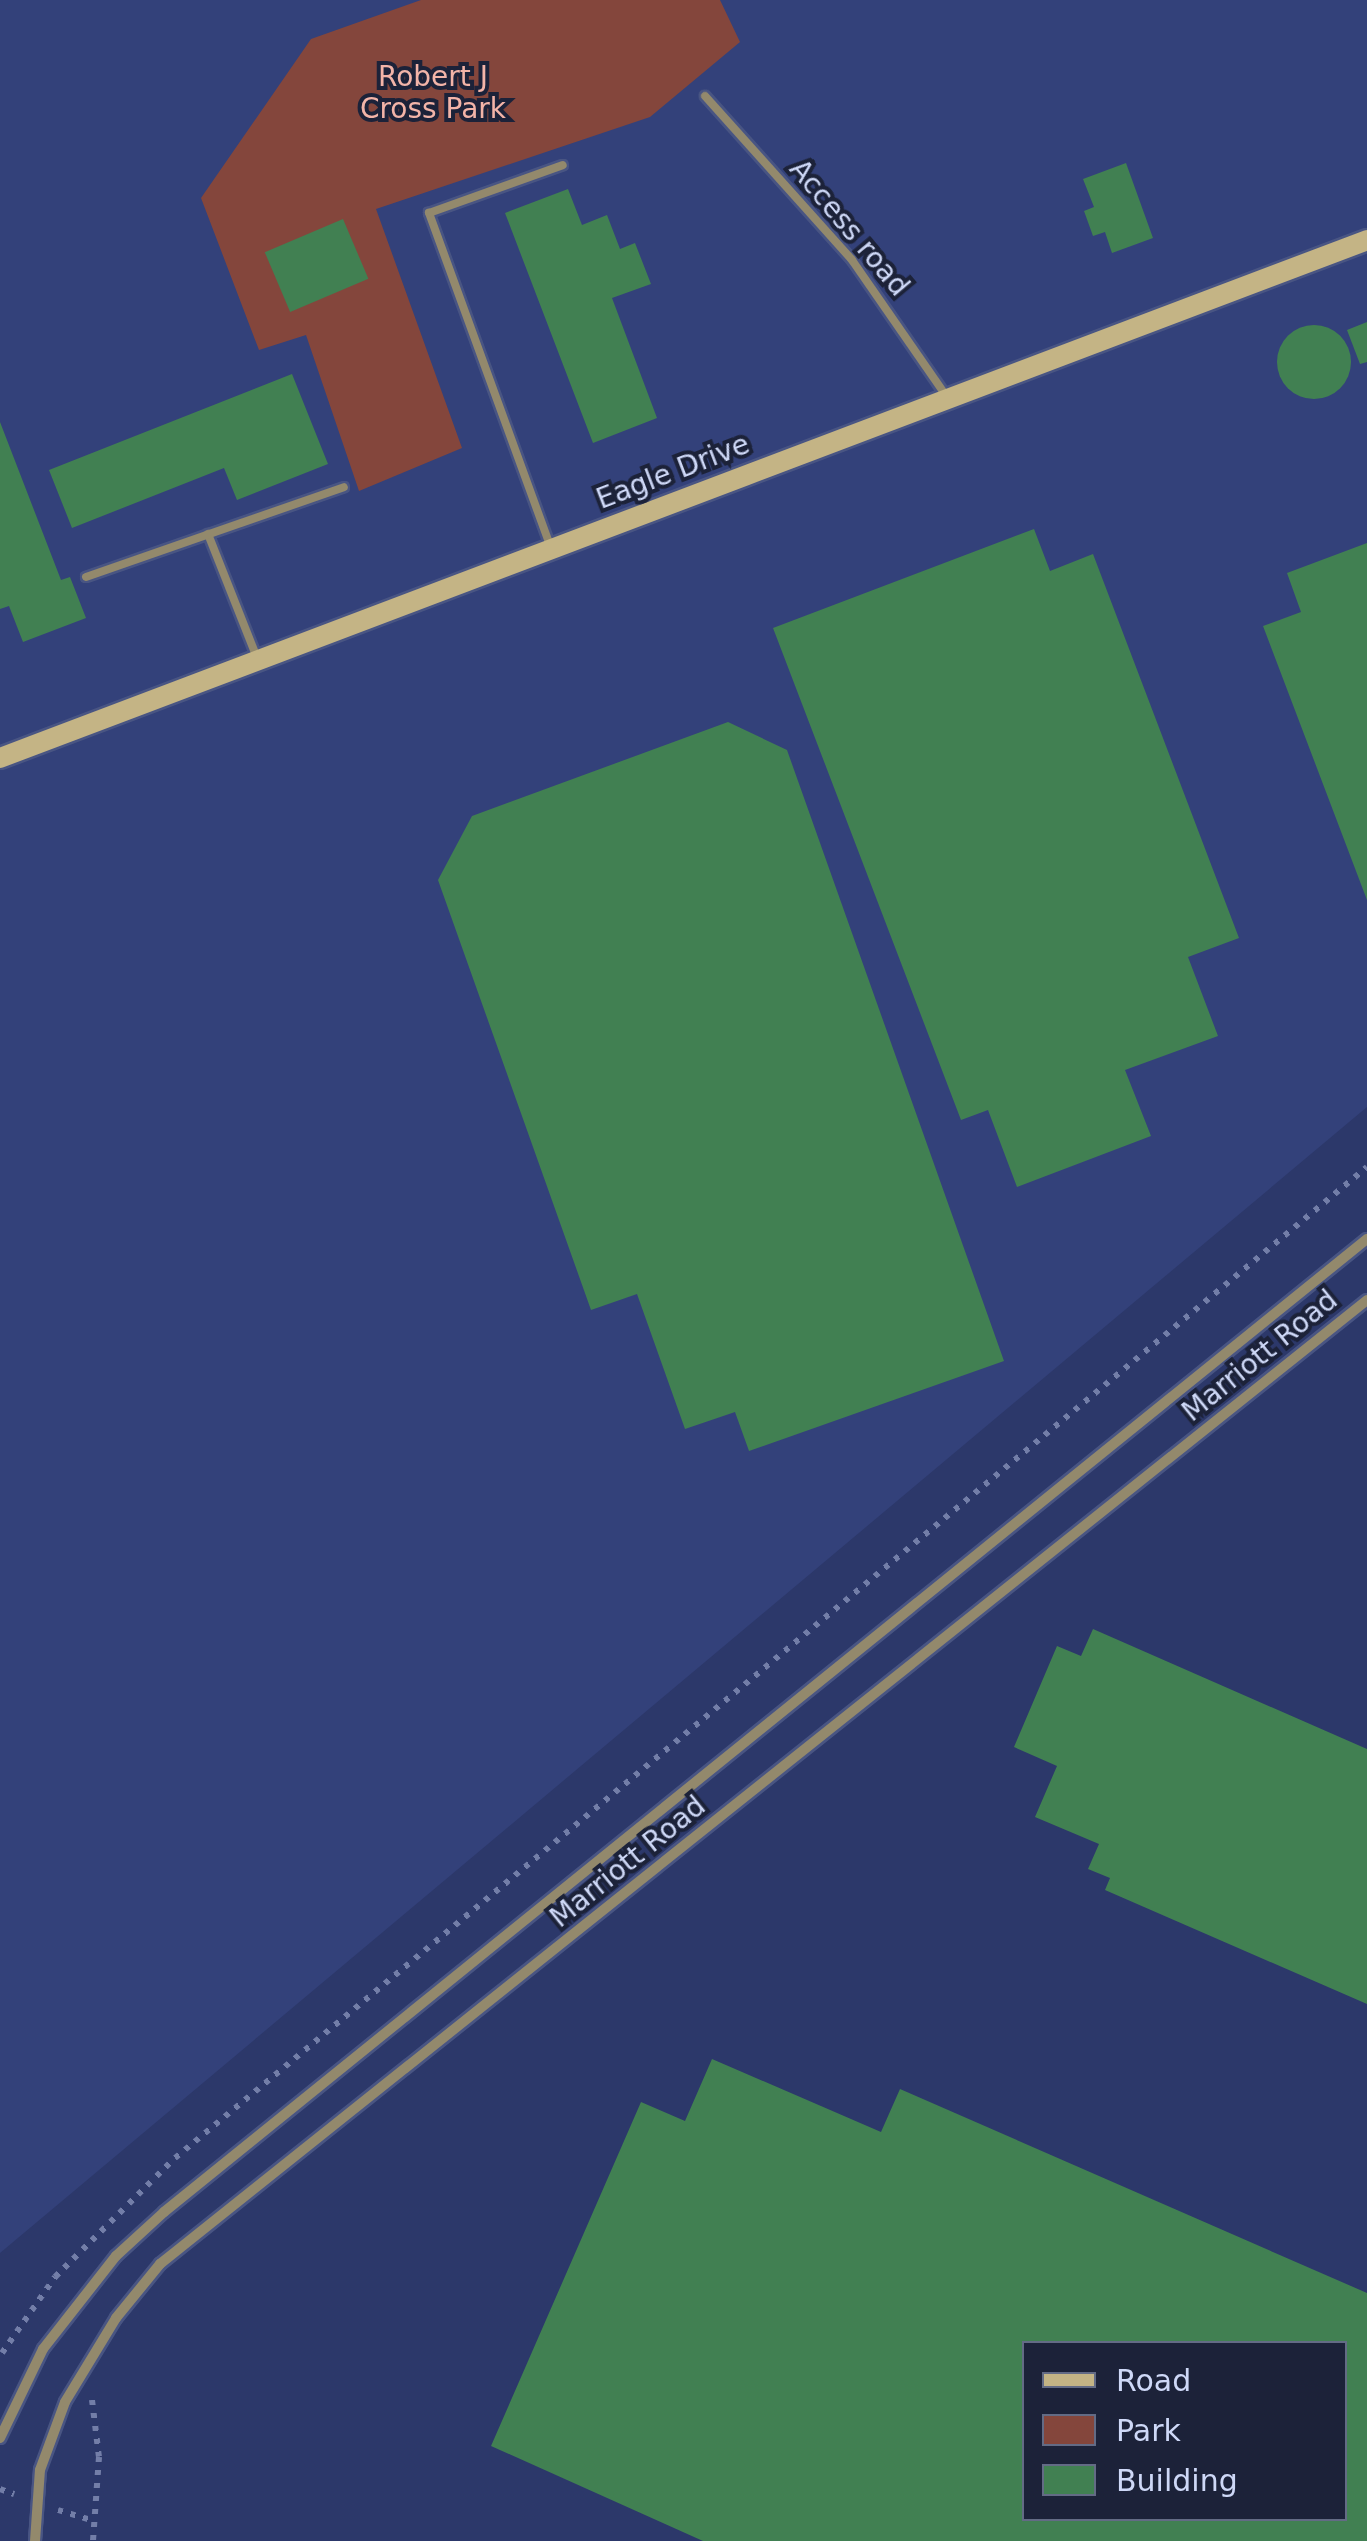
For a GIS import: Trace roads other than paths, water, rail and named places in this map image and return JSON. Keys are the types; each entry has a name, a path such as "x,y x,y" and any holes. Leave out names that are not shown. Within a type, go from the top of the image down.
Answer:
{"street":[{"name":"Eagle Drive","path":"0,758 1367,240"},
{"name":"Marriott Road","path":"0,2438 43,2349 116,2256 164,2212 1367,1239"},
{"name":"Marriott Road","path":"35,2541 40,2470 79,2372 160,2264 1367,1300"}],"lane":[{"name":"Access road","path":"705,96 852,260 947,397"},
{"path":"551,548 428,213 563,165"},
{"path":"86,577 344,487"},
{"path":"208,534 258,660"}],"park label":[{"name":"Robert J Cross Park","path":"433,93"}]}
